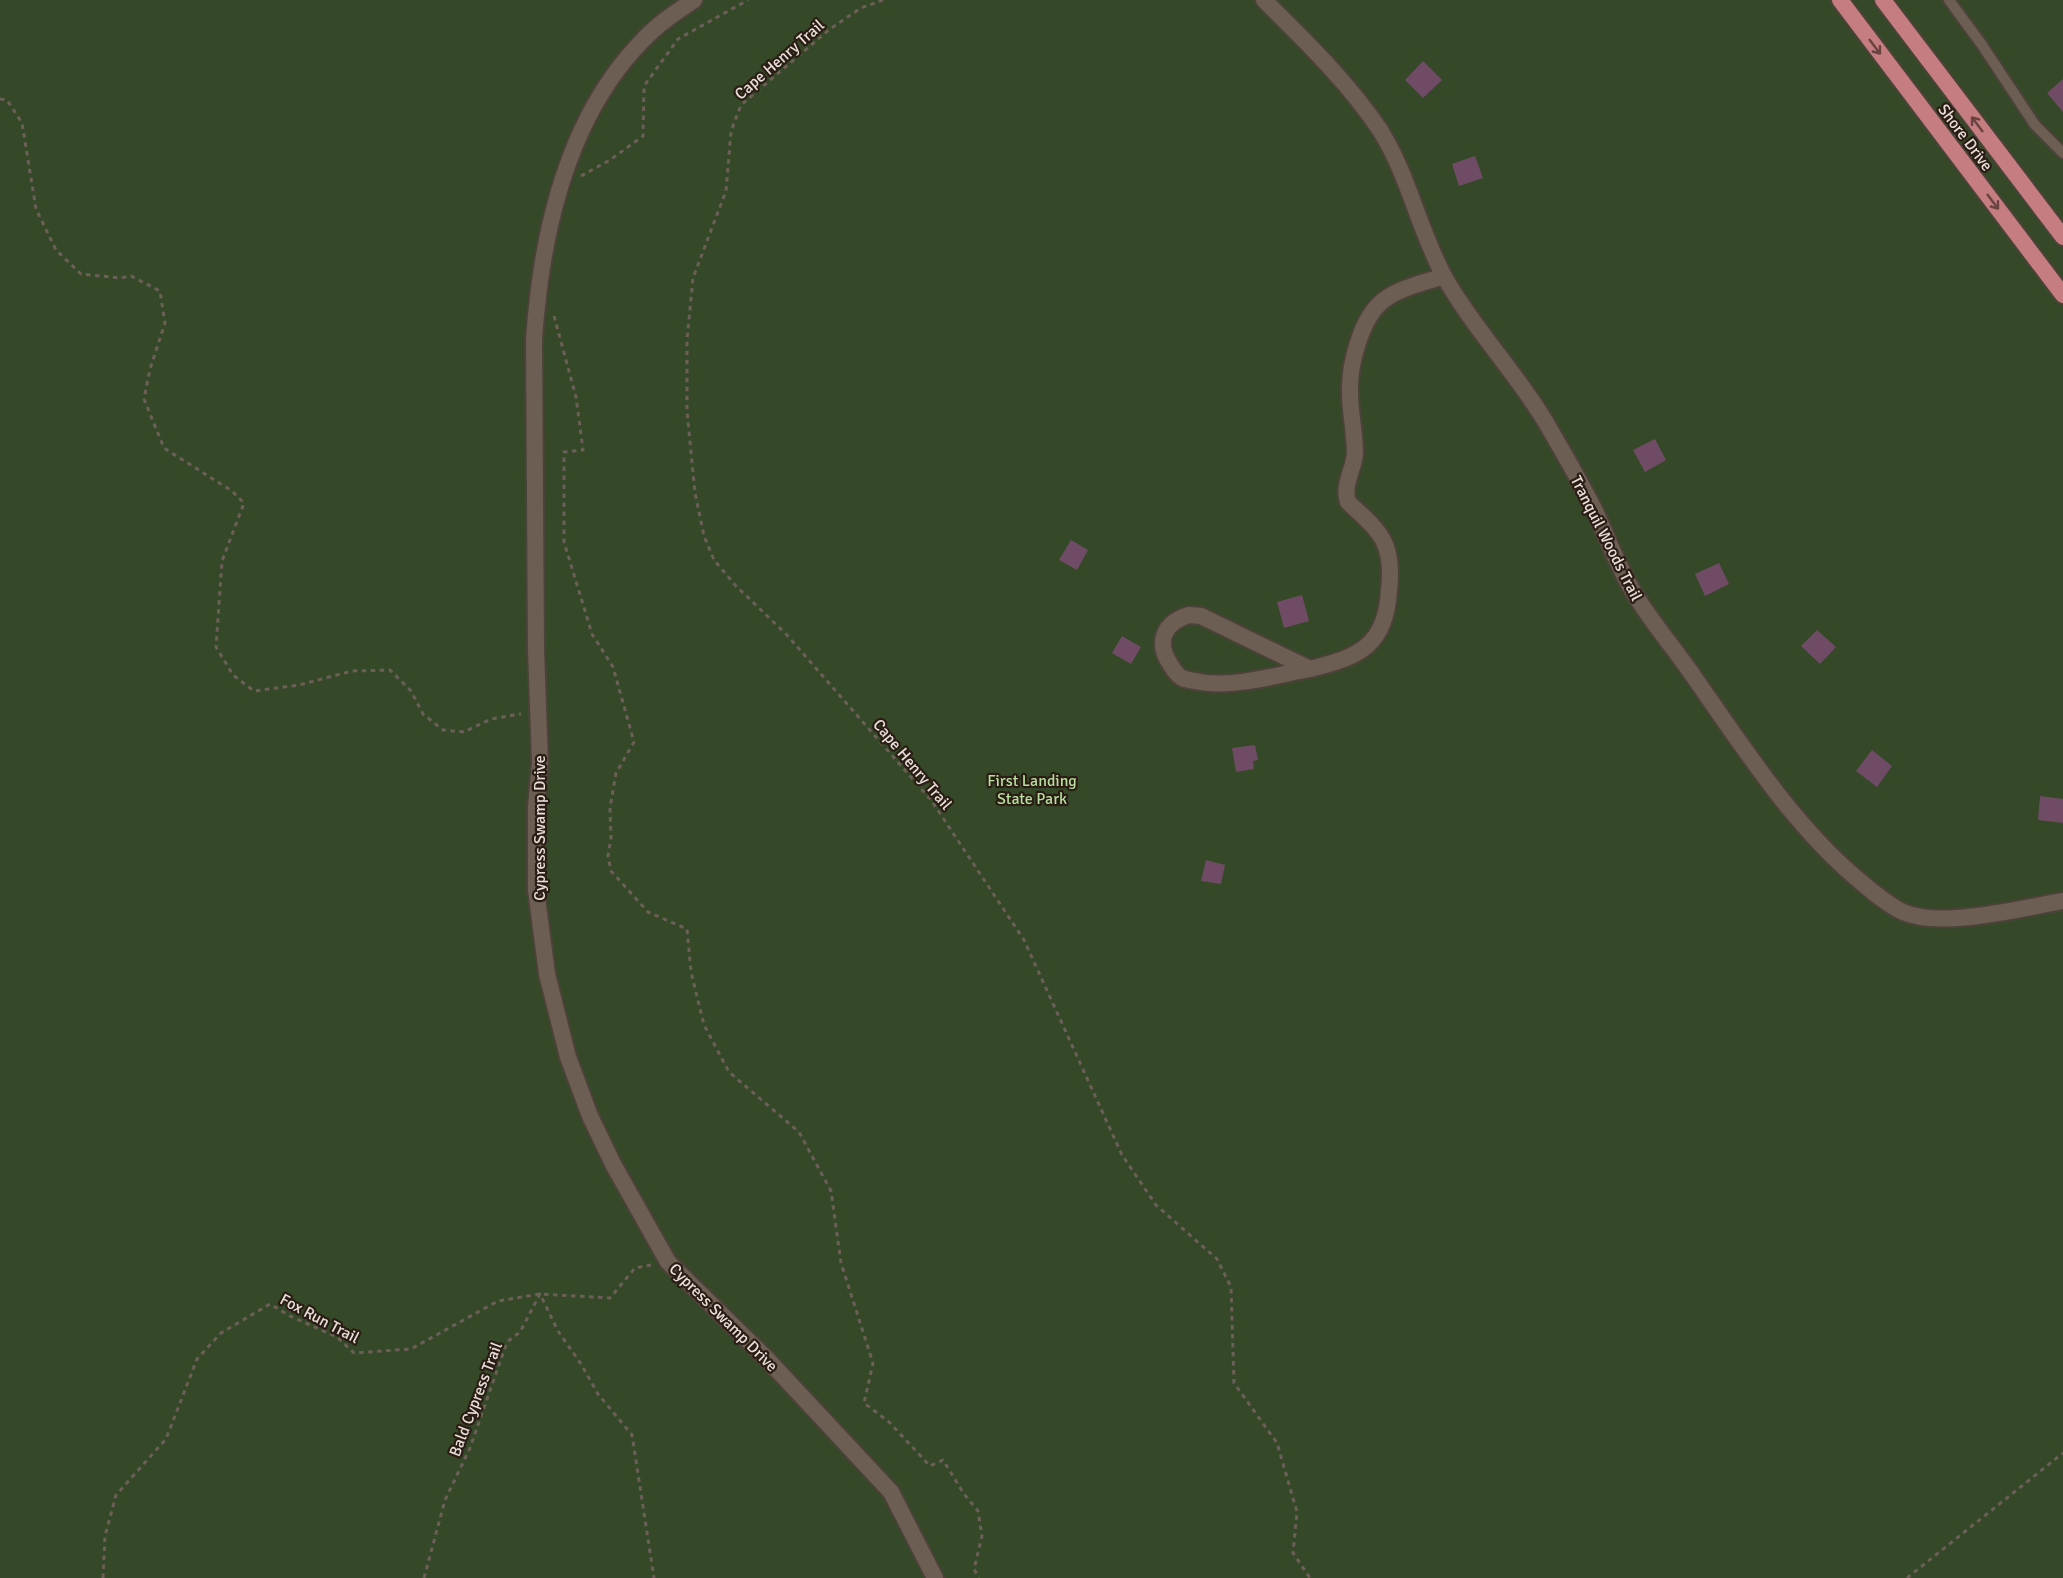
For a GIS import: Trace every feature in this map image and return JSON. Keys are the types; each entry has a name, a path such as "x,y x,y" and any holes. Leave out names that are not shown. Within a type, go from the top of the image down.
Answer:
{"highway":[{"name":"Shore Drive","path":"1840,0 2063,295"},
{"name":"Shore Drive","path":"1883,0 2063,237"}],"street":[{"name":"Cypress Swamp Drive","path":"694,0 668,18 643,40 626,60 588,120 569,163 545,248 537,294 534,340 537,711 540,763 536,806 536,890 545,964 556,1016 568,1057 590,1116 613,1164 669,1262 767,1359 891,1492 935,1578"},
{"name":"Tranquil Woods Trail","path":"1264,0 1314,51 1378,128 1405,180 1427,240 1444,276 1474,325 1531,398 1594,510 1633,591 1726,725 1801,822 1836,862 1877,895 1905,913 1940,919 1984,915 2063,902"},
{"path":"1310,669 1201,616 1189,615 1179,618 1164,634 1167,660 1175,672 1182,678 1202,683 1224,683 1310,669 1352,657 1366,649 1376,638 1384,624 1389,601 1389,553 1383,538 1348,502 1345,495 1355,453 1350,394 1350,374 1354,350 1374,310 1384,300 1399,291 1444,276"}],"lane":[{"path":"1949,0 2035,125 2063,153"}],"path":[{"path":"580,177 643,136 644,86 678,39 748,0"},
{"name":"Cape Henry Trail","path":"884,0 861,8 830,29 741,105 731,130 726,191 693,278 687,340 687,411 695,493 704,536 714,560 736,586 786,634 931,800 1023,940 1122,1155 1156,1204 1217,1259 1231,1287 1234,1383 1277,1443 1297,1512 1293,1553 1310,1578"},
{"path":"0,99 7,100 22,123 36,209 56,250 81,274 120,278 131,276 159,291 165,322 150,369 144,399 164,448 232,491 244,503 222,561 216,647 233,675 255,691 299,685 352,670 390,670 411,691 423,714 443,730 464,732 491,719 537,711"},
{"path":"552,308 576,397 583,450 564,452 564,542 592,634 613,667 634,742 616,773 610,808 611,838 608,856 611,870 648,912 687,929 692,972 704,1025 729,1072 800,1132 831,1191 841,1263 873,1363 864,1403 889,1422 930,1466 943,1460 964,1494 978,1511 982,1536 974,1569 979,1578"},
{"name":"Fox Run Trail","path":"103,1578 105,1536 116,1495 166,1439 197,1359 220,1333 270,1304 290,1316 337,1337 354,1353 411,1349 498,1301 540,1294 610,1298 635,1268 669,1262"},
{"path":"540,1294 558,1331 598,1394 632,1435 654,1578"},
{"name":"Bald Cypress Trail","path":"424,1578 445,1500 470,1448 507,1342 520,1332 540,1294"},
{"path":"1907,1578 2063,1453"}],"green space":[{"name":"First Landing State Park","path":"0,0 2063,0 2063,1578 0,1578"}],"building":[{"path":"1423,61 1442,80 1423,98 1405,80"},
{"path":"2063,79 2063,112 2047,93"},
{"path":"1475,156 1483,178 1459,186 1452,164"},
{"path":"1655,439 1666,460 1645,472 1633,450"},
{"path":"1071,540 1088,550 1077,570 1059,560"},
{"path":"1719,563 1729,584 1705,596 1695,574"},
{"path":"1302,595 1309,621 1284,628 1277,602"},
{"path":"1817,630 1836,647 1820,664 1801,646"},
{"path":"1122,636 1141,647 1131,664 1112,653"},
{"path":"1255,745 1258,760 1253,761 1254,769 1236,772 1232,748"},
{"path":"1872,750 1892,766 1877,787 1856,771"},
{"path":"2040,796 2063,799 2063,823 2038,820"},
{"path":"1206,860 1225,865 1221,884 1201,881"}]}
